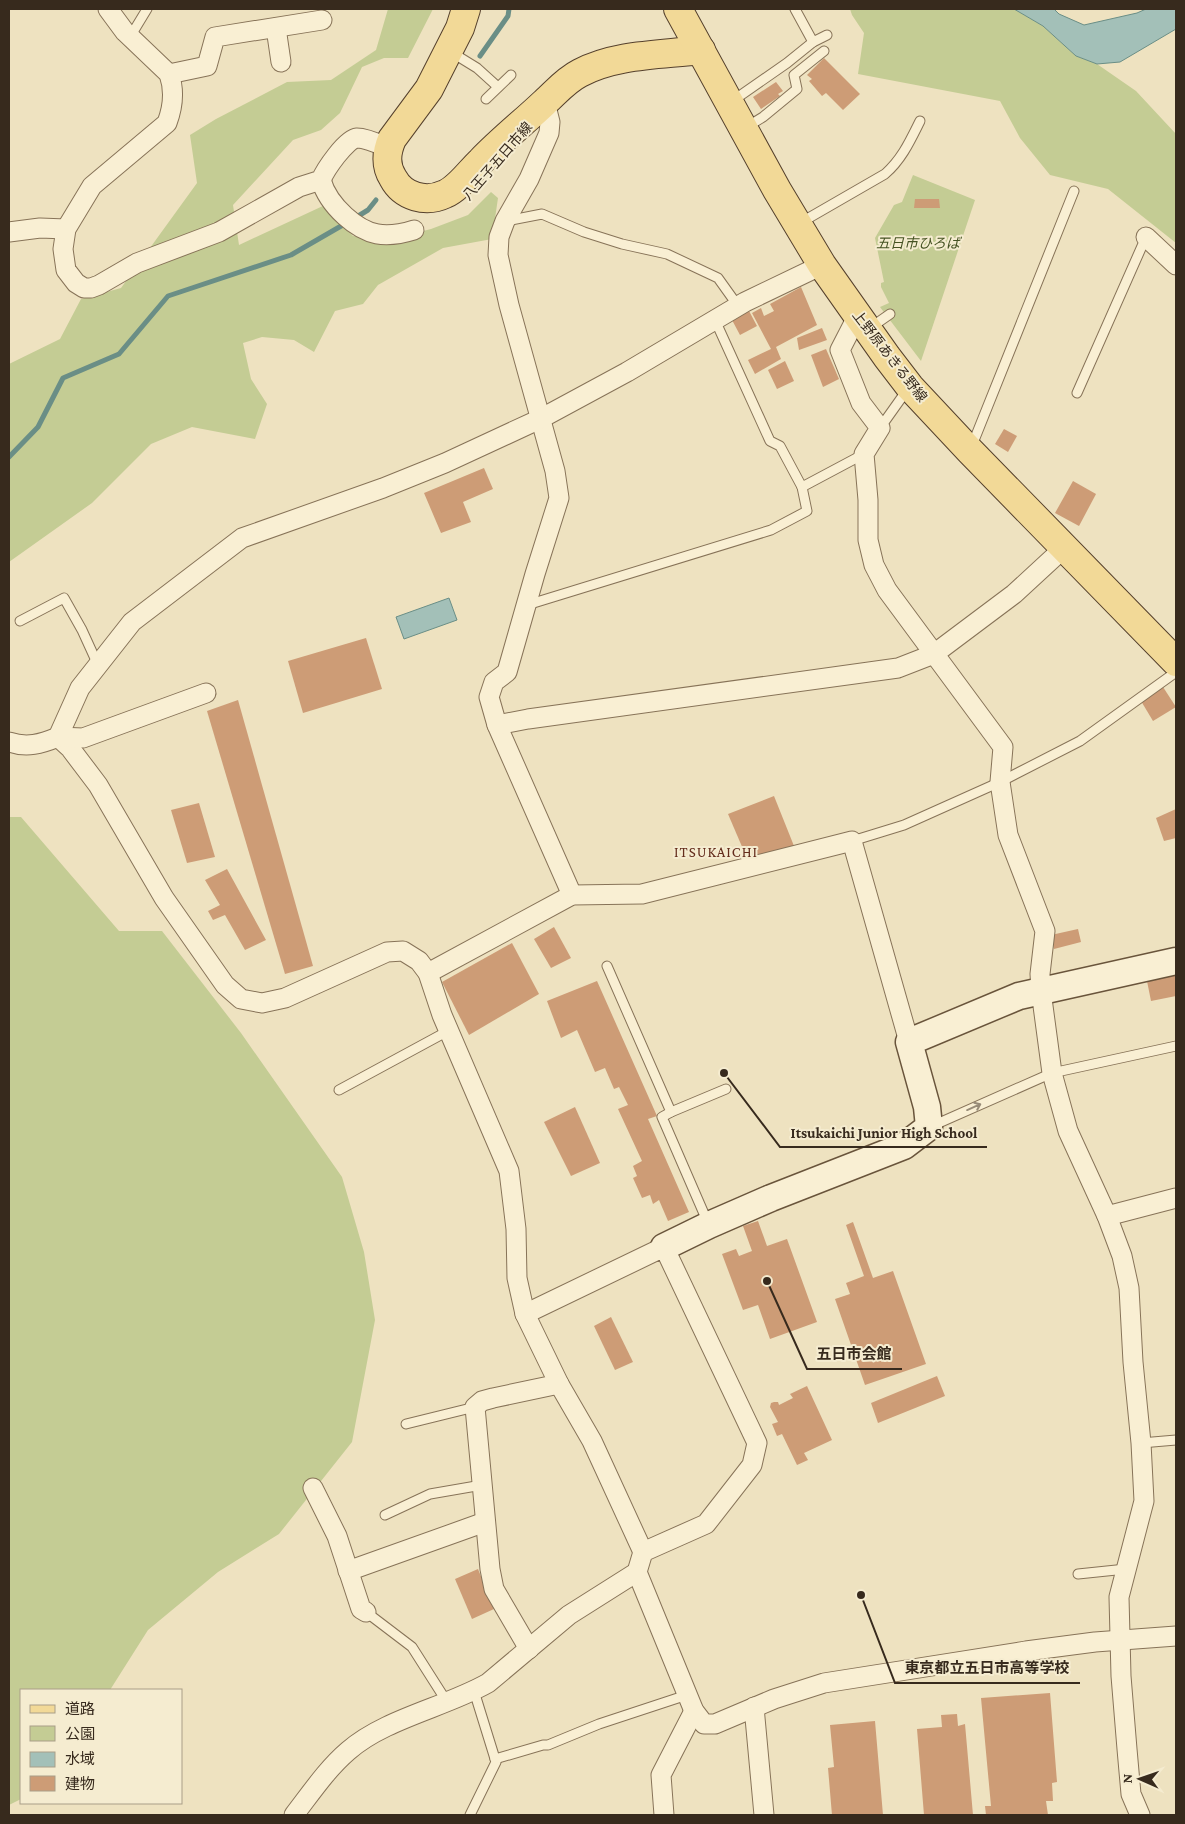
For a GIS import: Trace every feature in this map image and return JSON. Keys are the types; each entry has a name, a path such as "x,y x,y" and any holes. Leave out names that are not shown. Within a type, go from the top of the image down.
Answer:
{"main road":[{"path":"381,145 385,123 448,51 460,28 466,9"},
{"name":"上野原あきる野線","path":"682,10 743,129 822,265 910,386 970,451 1176,662"},
{"name":"八王子五日市線","path":"381,145 371,160 374,176 383,194 405,211 423,215 443,213 459,204 470,194 514,145 545,102 577,74 596,65 611,61 701,50"}],"street":[{"path":"108,9 130,37 169,74 173,97 167,123 92,186 66,229 62,249 66,270 76,283 84,288 99,286 144,260 219,232 299,187 321,180"},
{"path":"169,74 207,66 215,37 322,20"},
{"path":"276,28 280,62"},
{"path":"545,102 550,122 549,133 529,179 505,221 499,238 498,255 509,305 555,471 559,498 506,672 494,682 489,697 497,725 572,895"},
{"path":"381,145 359,138 353,139 329,163 321,180 324,189 335,205 355,226 374,234 388,236 414,230"},
{"path":"9,232 40,228 66,229"},
{"path":"1146,237 1176,265"},
{"path":"58,737 80,688 132,622 242,538 383,488 445,463 540,419 627,372 738,306 822,265"},
{"path":"863,322 840,350 861,403 880,428 864,454 868,500 868,540 874,565 887,590 1003,747 1000,782 1008,835 1045,931 1040,974 1052,1073 1068,1131 1107,1216 1122,1256 1129,1288 1144,1500 1118,1597 1122,1685 1132,1794 1140,1815"},
{"path":"497,725 528,719 898,668 934,654 1014,594 1065,547"},
{"path":"9,742 26,746 43,743 58,737 83,738 206,693"},
{"path":"58,737 70,748 98,785 164,898 219,977 225,985 241,998 262,1003 285,998 387,952 402,952 419,961 428,973 448,1031 509,1172 516,1228 516,1278 525,1314 559,1384 592,1441 643,1552 637,1572 690,1703 704,1724 715,1724 774,1699 824,1683 1026,1651 1095,1642 1176,1636"},
{"path":"428,973 572,895 642,894 852,842 927,1107 929,1127 904,1146 709,1225 525,1314"},
{"path":"908,1042 1019,996 1176,961"},
{"path":"1107,1216 1176,1198"},
{"path":"643,1552 706,1524 752,1465 757,1443 664,1248"},
{"path":"529,1649 494,1589 485,1522 475,1407 482,1401 492,1398 559,1384"},
{"path":"313,1488 337,1536 361,1609 366,1612"},
{"path":"348,1571 485,1522"},
{"path":"294,1815 326,1774 354,1747 385,1728 474,1691 488,1682 569,1615 637,1572"},
{"path":"664,1815 661,1775 690,1703"},
{"path":"754,1707 764,1815"}],"lane":[{"path":"130,37 147,9"},
{"path":"795,9 813,42"},
{"path":"730,102 787,64 813,42 827,35"},
{"path":"448,51 477,68 498,87"},
{"path":"743,129 763,117 797,90 794,75 824,51"},
{"path":"486,99 511,75"},
{"path":"798,225 896,164 920,121"},
{"path":"970,451 1074,191"},
{"path":"505,221 542,214 584,232 622,244 667,254 718,278 738,306"},
{"path":"1077,393 1146,237"},
{"path":"863,322 890,314"},
{"path":"526,605 771,530 807,511 802,487 780,446 770,441 716,320"},
{"path":"880,428 910,386"},
{"path":"802,487 864,454"},
{"path":"20,621 64,598 82,630 98,665"},
{"path":"852,842 904,825 1000,782 1080,741 1176,672"},
{"path":"607,966 671,1112"},
{"path":"339,1090 448,1031"},
{"path":"929,1127 1052,1073 1176,1046"},
{"path":"709,1225 662,1117 726,1089"},
{"path":"406,1424 475,1407"},
{"path":"1141,1443 1176,1440"},
{"path":"385,1515 430,1494 482,1484"},
{"path":"1078,1574 1126,1569"},
{"path":"366,1612 412,1647 447,1702"},
{"path":"470,1815 496,1762 474,1691"},
{"path":"495,1759 548,1745 599,1724 690,1703"}],"green space":[{"path":"388,9 433,9 408,58 384,58 362,67 340,113 321,130 293,140 233,205 239,245 325,205 353,236 392,239 431,229 468,215 491,192 498,198 492,239 443,248 378,285 363,304 335,311 314,352 294,340 262,337 243,343 251,379 267,404 255,439 192,427 151,444 92,503 9,562 9,364 60,339 81,299 121,288 197,183 190,135 216,119 287,82 331,80 376,50"},
{"path":"850,9 1014,9 1043,26 1076,56 1097,64 1136,91 1176,134 1176,243 1108,189 1050,175 1020,138 1000,101 858,74 864,33"},
{"name":"五日市ひろば","path":"913,175 975,200 921,361 880,307 889,303 881,287 881,283 884,282 875,238 894,205 902,202"},
{"path":"9,817 21,817 119,931 162,931 241,1033 342,1177 364,1252 375,1320 352,1442 279,1534 218,1572 148,1630 111,1689 20,1689 20,1800 9,1805"}],"water":[{"path":"1014,9 1054,9 1059,14 1084,25 1137,13 1146,9 1176,9 1176,29 1120,62 1097,64 1076,56 1043,26"},
{"path":"449,598 457,620 404,639 396,617"}],"building":[{"path":"824,58 860,94 843,110 826,93 822,96 809,81 812,79 807,75"},
{"path":"776,82 783,91 778,94 780,96 761,109 753,97"},
{"path":"915,199 939,199 940,208 914,208"},
{"path":"801,287 817,325 776,347 781,359 755,374 748,360 771,349 752,313 761,308 764,316 774,311 770,304"},
{"path":"749,311 757,326 740,335 732,320"},
{"path":"822,328 827,340 799,350 797,338"},
{"path":"826,349 839,379 823,387 811,355"},
{"path":"785,361 794,381 777,389 768,370"},
{"path":"1004,429 1017,436 1008,452 995,444"},
{"path":"484,468 493,489 463,502 471,522 441,533 424,493"},
{"path":"1073,481 1096,494 1079,526 1055,513"},
{"path":"366,638 382,689 303,713 288,661"},
{"path":"1163,687 1176,707 1153,721 1141,701"},
{"path":"238,700 313,966 285,974 207,711"},
{"path":"774,796 794,846 749,863 728,814"},
{"path":"199,803 215,857 187,863 171,810"},
{"path":"1176,809 1176,838 1164,841 1156,818"},
{"path":"227,869 266,940 245,950 225,915 213,920 208,911 220,905 205,880"},
{"path":"554,927 571,958 551,968 534,939"},
{"path":"1078,929 1081,942 1054,949 1051,935"},
{"path":"512,943 539,994 469,1035 442,982"},
{"path":"1176,969 1176,996 1151,1001 1147,981 1159,978 1158,972"},
{"path":"597,981 657,1116 648,1119 689,1212 668,1221 659,1200 653,1204 650,1195 642,1198 633,1178 637,1176 633,1166 642,1161 618,1109 628,1105 619,1087 614,1089 605,1068 595,1072 577,1030 561,1038 547,1001"},
{"path":"575,1107 600,1163 571,1176 544,1122"},
{"path":"758,1221 767,1246 787,1239 817,1322 770,1339 758,1305 743,1310 722,1254 736,1249 739,1256 752,1251 743,1226"},
{"path":"853,1222 873,1278 893,1271 926,1364 865,1385 835,1299 850,1294 846,1283 864,1276 846,1225"},
{"path":"611,1317 633,1362 615,1370 594,1326"},
{"path":"937,1376 945,1396 878,1423 871,1403"},
{"path":"807,1386 832,1440 804,1453 808,1460 797,1465 782,1434 777,1436 772,1424 778,1422 770,1407 771,1403 778,1402 779,1405 793,1398 790,1394"},
{"path":"478,1569 494,1609 472,1619 455,1579"},
{"path":"1050,1693 1057,1782 1052,1783 1053,1801 1046,1801 1048,1815 986,1815 985,1806 991,1806 981,1698"},
{"path":"957,1714 958,1726 965,1724 973,1815 924,1815 917,1729 942,1727 941,1715"},
{"path":"875,1721 883,1815 832,1815 828,1768 834,1767 830,1725"}],"waterway":[{"path":"480,56 508,16 509,9"},
{"path":"355,218 368,210 376,200"},
{"path":"9,457 38,427 63,378 119,354 168,296 291,255 348,222"}],"place":[{"name":"Itsukaichi Junior High School","path":"724,1073"},
{"name":"五日市会館","path":"767,1281"},
{"name":"東京都立五日市高等学校","path":"861,1595"}],"district":[{"name":"ITSUKAICHI","path":"716,852"}]}
